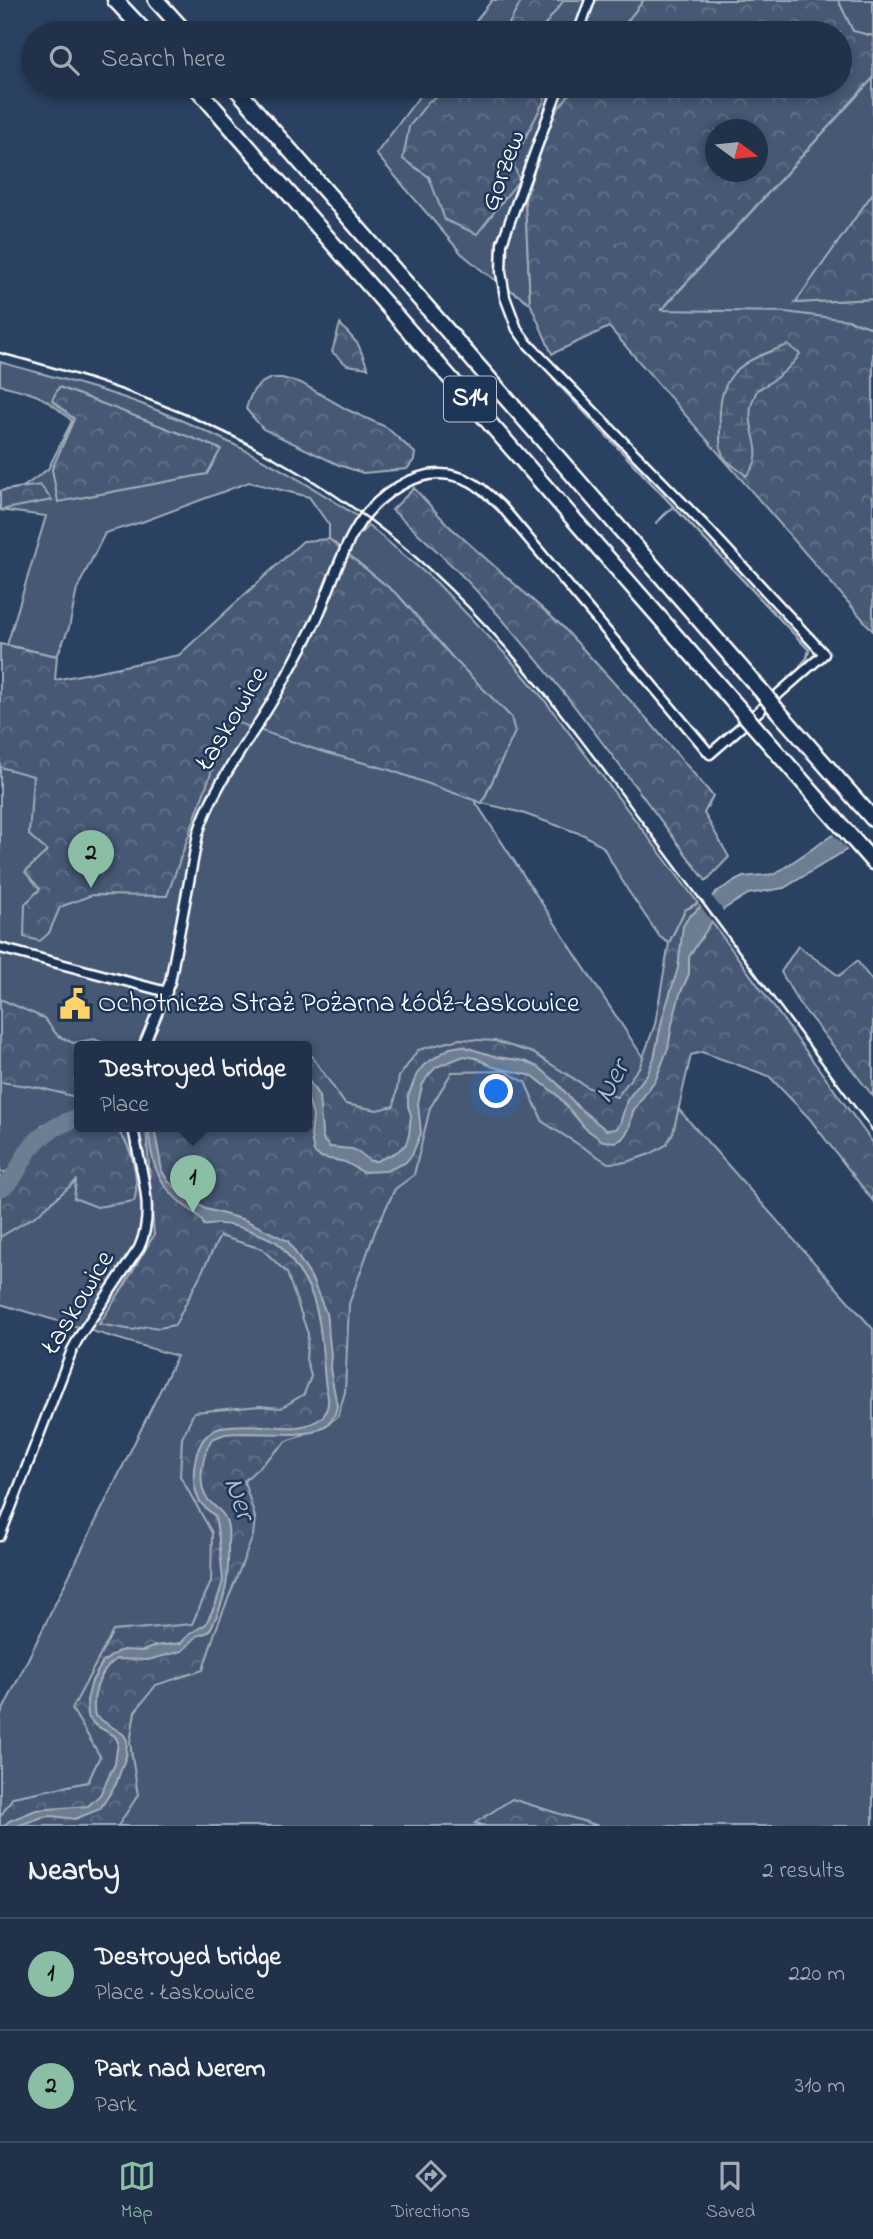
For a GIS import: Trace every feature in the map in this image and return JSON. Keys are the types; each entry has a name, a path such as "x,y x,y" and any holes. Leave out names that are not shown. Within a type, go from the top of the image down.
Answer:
{"highway":[{"path":"115,0 135,21"},
{"path":"156,0 175,21"},
{"name":"S14","path":"205,98 873,862"},
{"name":"S14","path":"244,98 873,819"}],"street":[{"path":"582,21 590,0"},
{"name":"Gorzew","path":"446,474 460,477 481,488 502,507 710,754 824,654 699,519 527,343 510,313 501,272 502,243 555,98"},
{"name":"Łaskowice","path":"146,1041 167,992 202,820 210,802 278,691 317,619 352,534 369,511 388,493 412,479 446,474"},
{"path":"0,948 167,992"},
{"name":"Łaskowice","path":"0,1536 72,1350 139,1248 145,1233 148,1210 134,1132"}],"green space":[{"path":"492,0 644,0 627,21 476,21"},
{"path":"522,0 564,0 548,21 511,21"},
{"path":"644,0 838,0 848,21 627,21"},
{"path":"838,0 873,0 873,36 853,31 852,21 848,21"},
{"path":"852,29 873,36 873,78 661,310 785,312 848,320 873,328 873,631 609,327 552,354 530,303 525,200 550,119 567,98 852,98"},
{"path":"873,78 873,193 796,303 873,299 873,328 848,320 661,311"},
{"path":"418,98 567,98 550,119 525,199 530,303 485,273 461,253 376,154"},
{"path":"435,98 545,98 513,162 519,180 477,234 445,220 429,177 403,159 409,127 429,101"},
{"path":"873,193 873,299 795,303"},
{"path":"340,324 358,344 368,368 347,365 332,352"},
{"path":"788,345 800,354 791,366 757,390 752,403 750,416 756,459 746,476 725,459 722,452 720,409 723,394 735,372 745,364"},
{"path":"0,362 109,393 173,417 228,441 281,469 358,517 342,549 329,539 329,525 309,497 249,482 105,533 77,589 69,628 57,656 7,645 46,516 0,510 0,491 23,487 48,469 72,421 39,397 0,385"},
{"path":"272,378 301,383 348,410 386,427 415,453 414,460 407,469 363,473 339,465 263,429 246,409 254,389"},
{"path":"59,387 221,449 207,474 58,502 52,469 74,419 52,400"},
{"path":"40,485 52,500 0,510 0,491"},
{"path":"414,488 448,525 562,626 713,796 704,813 729,857 706,881 598,737 514,632 451,564 392,510"},
{"path":"368,525 437,583 509,658 542,697 698,903 685,910 669,943 660,937 627,889 603,847 584,835 519,812 482,803 499,767 452,657 399,596 349,555 358,532 361,534"},
{"path":"329,539 399,596 452,657 511,717 515,732 482,803 387,769 323,752 230,720 167,896 92,895 60,907 49,933 40,941 24,937 25,904 40,889 25,872 47,851 29,835 33,776 0,767 0,644 57,656 55,680 179,655 303,541"},
{"path":"307,636 463,783 673,1103 873,1329 873,1826 0,1826 0,1716 177,1356 0,1304 0,765"},
{"path":"698,903 873,1143 873,1201 809,1118 769,1076 702,1052 691,1055 673,1133 666,1145 627,1162 608,1163 543,1122 525,1082 505,1071 452,1072 430,1108 414,1175 395,1189 376,1229 349,1304 345,1392 338,1416 327,1425 287,1441 244,1481 255,1517 253,1536 203,1670 156,1685 135,1712 130,1743 138,1795 118,1826 0,1826 0,1817 13,1797 88,1782 100,1756 72,1709 113,1631 192,1624 211,1582 212,1533 180,1476 182,1438 194,1412 260,1406 281,1408 304,1394 311,1376 306,1359 308,1334 287,1273 262,1249 220,1236 175,1325 159,1328 147,1326 133,1330 99,1324 154,1235 146,1132 312,1132 312,1056 345,1104 377,1110 394,1106 399,1077 418,1050 459,1039 495,1041 533,1053 589,1088 617,1097 640,1066 655,1024 669,943 685,910"},
{"path":"798,946 839,976 857,961 873,982 873,1096 798,1002 781,972"},
{"path":"0,999 44,1018 58,1036 74,1043 74,1097 0,1082"},
{"path":"74,1111 74,1132 119,1133 133,1161 136,1184 134,1201 97,1207 74,1198 76,1181 37,1215 0,1237 0,1172 6,1172 15,1165 23,1149 42,1125"},
{"path":"512,1799 599,1826 486,1826 475,1823"}],"shaded area":[{"path":"873,814 851,847 784,888 748,894 724,909 711,923 689,957 689,974 680,994 668,1048 656,1079 633,1111 629,1129 622,1139 616,1142 603,1141 586,1129 557,1095 533,1076 493,1067 476,1058 464,1056 436,1067 422,1086 418,1103 421,1133 412,1155 405,1163 386,1171 363,1172 345,1162 320,1157 314,1152 311,1136 312,1086 319,1096 324,1141 330,1147 352,1149 370,1161 377,1161 397,1152 406,1144 411,1115 408,1096 417,1074 424,1065 450,1048 462,1046 497,1057 525,1061 540,1068 578,1107 606,1130 616,1129 627,1100 648,1073 654,1058 663,1016 678,968 683,926 688,918 718,891 733,882 743,877 775,874 831,836"},
{"path":"149,1132 155,1132 162,1171 168,1181 185,1196 206,1209 245,1220 288,1241 311,1277 326,1313 330,1369 337,1405 335,1414 327,1425 313,1432 237,1433 212,1439 204,1460 202,1484 206,1497 226,1521 228,1561 225,1592 209,1632 197,1636 182,1651 148,1660 116,1659 101,1677 95,1693 95,1716 123,1734 127,1740 126,1756 116,1784 100,1809 75,1819 52,1816 17,1826 4,1826 9,1821 36,1810 88,1806 100,1795 115,1764 118,1742 115,1736 95,1725 88,1717 87,1700 92,1681 103,1662 123,1650 143,1651 155,1646 181,1643 206,1624 223,1581 215,1516 199,1500 194,1480 196,1458 204,1439 220,1427 295,1427 309,1424 323,1417 328,1406 317,1312 310,1290 300,1272 276,1242 233,1226 204,1225 197,1215 165,1186 156,1169"}],"pier":[{"path":"873,811 873,839 849,852 831,832"},
{"path":"709,893 725,913 714,924 698,903"}],"waterway":[{"path":"553,379 809,650 807,658 800,666"},
{"path":"656,523 673,507"},
{"path":"0,1188 11,1180 29,1150 43,1135 74,1119"}],"railway":[{"path":"0,353 94,380 226,433 269,455 352,507 438,577 477,616 549,699 873,1131"}],"place":[{"name":"Park nad Nerem","path":"91,888"},
{"name":"Ochotnicza Straż Pożarna Łódź-Łaskowice","path":"75,1004"},
{"name":"Destroyed bridge","path":"193,1213"}],"water label":[{"name":"Ner","path":"613,1082"},
{"name":"Ner","path":"238,1499"}]}
